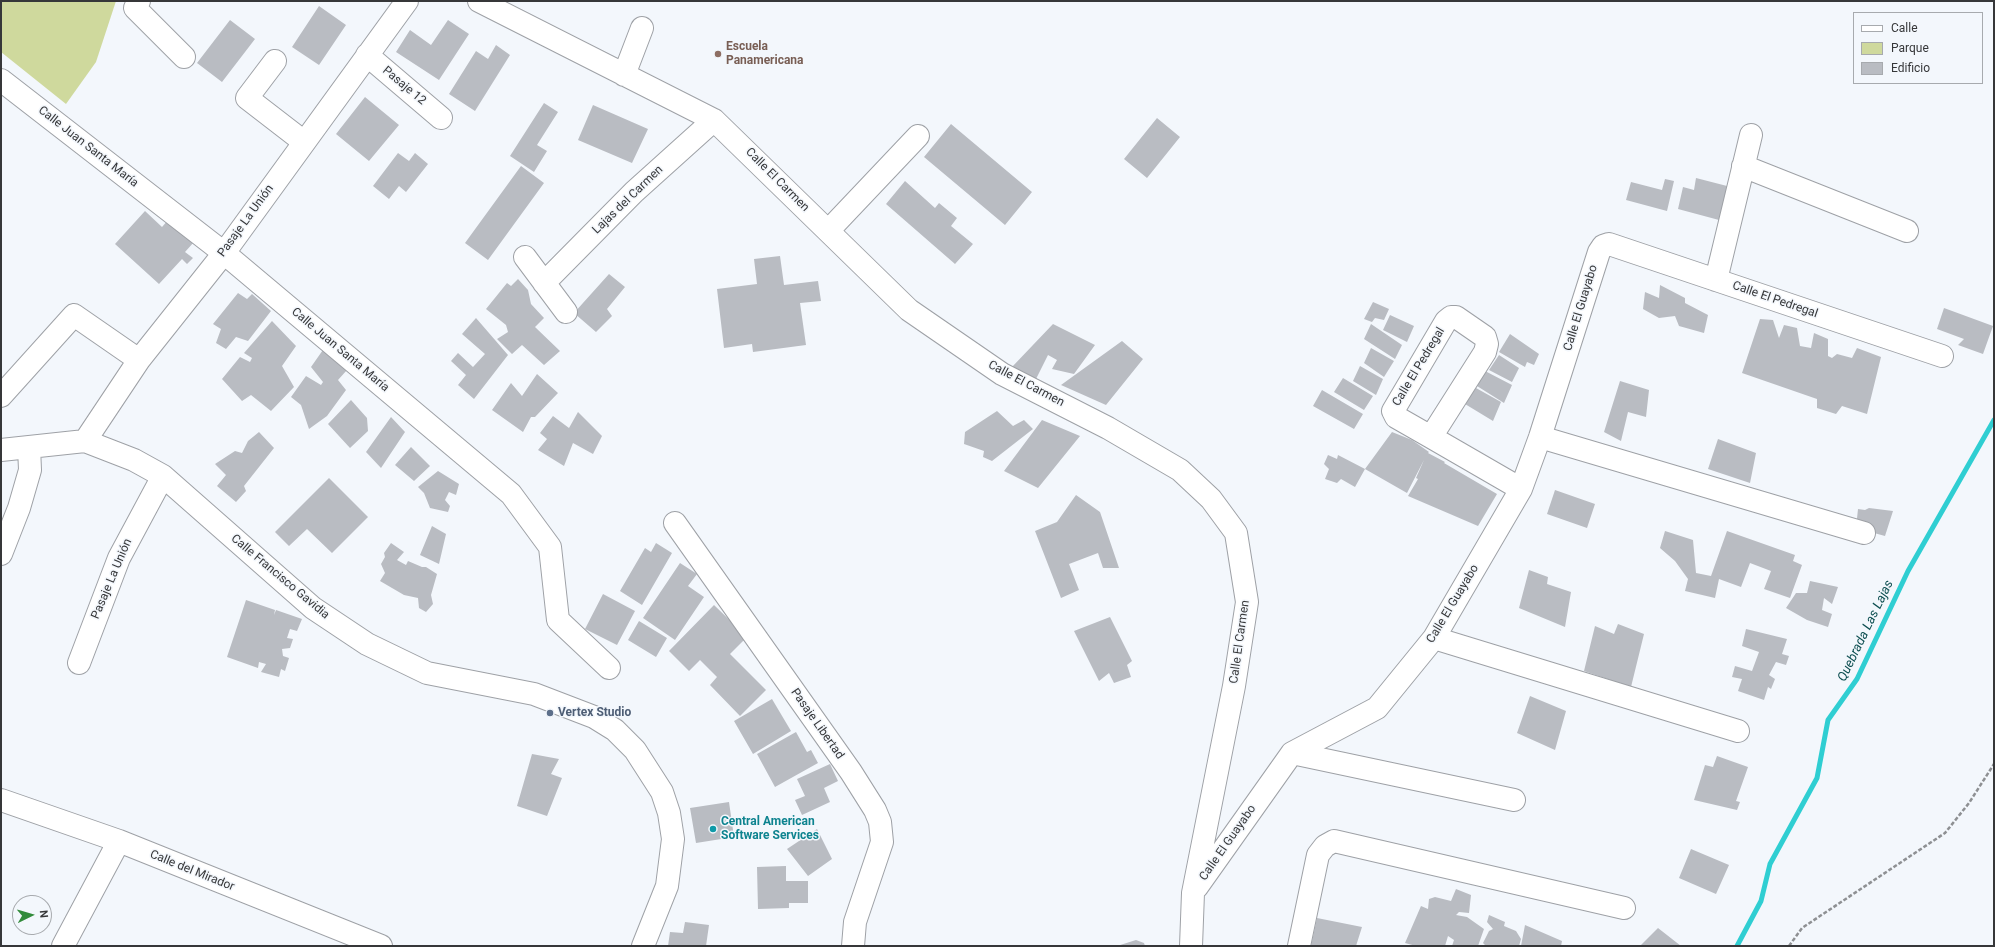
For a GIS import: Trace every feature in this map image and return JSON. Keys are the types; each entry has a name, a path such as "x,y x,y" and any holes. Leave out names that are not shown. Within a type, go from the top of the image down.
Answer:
{"street":[{"path":"139,1 135,8 184,57"},
{"name":"Pasaje La Unión","path":"85,441 139,360 224,253 407,1"},
{"name":"Calle El Carmen","path":"478,1 714,120 909,310 1002,374 1108,428 1180,470 1211,500 1236,533 1247,602 1234,686 1193,893"},
{"path":"624,75 642,28"},
{"name":"Pasaje 12","path":"367,55 441,118"},
{"path":"275,61 246,98 304,142"},
{"name":"Calle Juan Santa María","path":"1,80 224,253 512,494 550,547 558,620 609,668"},
{"name":"Lajas del Carmen","path":"544,283 634,192 714,120"},
{"path":"1716,280 1751,135"},
{"path":"828,231 918,136"},
{"path":"1743,166 1907,231"},
{"name":"Calle El Pedregal","path":"1609,244 1942,356"},
{"name":"Calle El Guayabo","path":"1193,893 1292,753 1377,708 1434,638 1521,489 1540,437 1598,252 1603,246 1609,244"},
{"path":"525,257 566,312"},
{"path":"1,396 74,314 139,360"},
{"name":"Calle El Pedregal","path":"1431,437 1485,352 1487,344 1485,337 1456,317 1451,317 1446,321 1393,411 1396,416 1431,437 1521,489"},
{"path":"1540,437 1864,533"},
{"name":"Calle Francisco Gavidia","path":"1,450 85,441 134,460 163,476 313,608 367,644 428,673 534,694 594,717 615,730 635,750 662,792 669,813 672,839 667,886 643,946"},
{"path":"1,554 19,508 30,470 29,447"},
{"name":"Pasaje La Unión","path":"79,663 118,558 163,476"},
{"name":"Pasaje Libertad","path":"676,522 851,772 875,810 880,822 882,842 855,922 853,946"},
{"path":"1434,638 1738,731"},
{"path":"1292,753 1514,800"},
{"name":"Calle del Mirador","path":"1,800 119,841 381,946"},
{"path":"63,946 119,841"},
{"path":"1299,946 1318,855 1325,846 1334,841 1624,908"},
{"path":"1191,946 1193,893"}],"path":[{"path":"1789,946 1802,928 1945,834 1969,803 1994,764"}],"green space":[{"path":"1,1 116,1 96,62 66,104 1,52"}],"building":[{"path":"319,6 346,25 319,65 292,47"},
{"path":"230,20 255,39 222,82 197,63"},
{"path":"448,20 469,34 439,80 396,52 410,30 431,45"},
{"path":"496,45 510,55 475,111 449,94 476,51 488,59"},
{"path":"365,97 399,125 369,161 336,134"},
{"path":"544,103 558,112 537,145 547,151 534,172 510,156"},
{"path":"593,105 648,129 632,163 578,140"},
{"path":"1157,118 1180,137 1147,178 1124,159"},
{"path":"951,124 1032,192 1005,225 924,157"},
{"path":"398,153 409,161 415,153 428,164 406,192 399,186 389,199 373,186"},
{"path":"521,166 544,183 488,260 465,243"},
{"path":"1696,178 1727,186 1719,220 1678,209 1683,187 1694,190"},
{"path":"1665,179 1674,181 1667,211 1626,200 1631,182 1662,190"},
{"path":"905,181 935,208 939,203 957,218 951,226 973,244 955,264 886,204"},
{"path":"145,211 162,227 169,219 194,242 185,252 193,258 187,264 182,259 159,284 115,244"},
{"path":"780,256 784,285 818,281 821,301 800,303 806,345 753,352 752,344 724,348 717,289 757,284 754,259"},
{"path":"609,274 625,287 607,309 612,316 596,332 574,313"},
{"path":"518,279 528,290 531,304 544,318 535,327 560,351 544,365 522,345 512,354 497,339 508,332 506,325 486,309 507,283 511,286"},
{"path":"1660,285 1685,298 1685,303 1708,315 1704,333 1679,326 1675,316 1659,318 1643,309 1645,292 1659,298"},
{"path":"238,293 247,299 252,294 271,311 248,341 236,337 226,349 216,343 221,329 213,324"},
{"path":"1373,302 1389,309 1384,320 1375,318 1372,322 1364,319"},
{"path":"1944,308 1993,326 1983,354 1958,345 1964,339 1937,329"},
{"path":"1390,315 1414,326 1407,342 1383,330"},
{"path":"476,318 508,355 474,399 458,385 466,375 451,361 458,353 473,367 485,354 462,334"},
{"path":"1760,319 1773,320 1779,338 1784,325 1797,328 1800,346 1811,348 1814,333 1828,339 1828,356 1832,358 1837,354 1852,358 1857,348 1881,357 1867,414 1842,406 1836,414 1817,408 1817,399 1742,373"},
{"path":"272,321 296,346 282,366 294,387 271,411 251,395 242,401 222,379 240,357 250,362 252,358 244,353"},
{"path":"1053,324 1095,345 1074,374 1052,369 1057,360 1048,355 1036,379 1012,367"},
{"path":"1371,324 1402,345 1395,359 1364,339"},
{"path":"1510,334 1539,354 1534,365 1527,362 1525,367 1499,352"},
{"path":"1122,341 1143,359 1106,405 1061,385"},
{"path":"325,347 347,370 338,380 346,390 327,416 309,429 301,405 291,397 306,376 321,385 323,382 311,367"},
{"path":"1371,348 1394,361 1384,377 1364,363"},
{"path":"1499,355 1519,368 1512,382 1489,370"},
{"path":"1360,366 1383,379 1376,395 1353,381"},
{"path":"1485,371 1512,385 1504,403 1477,386"},
{"path":"537,374 558,393 535,417 531,417 523,432 492,410 511,383 522,396"},
{"path":"1343,378 1373,396 1364,410 1334,392"},
{"path":"1620,381 1649,390 1646,417 1628,412 1621,441 1604,432"},
{"path":"1476,388 1501,402 1493,421 1465,404"},
{"path":"1322,390 1363,414 1354,429 1313,406"},
{"path":"351,400 367,418 368,431 350,448 328,424"},
{"path":"997,411 1013,426 1024,420 1033,429 992,461 983,457 984,451 964,444 965,432"},
{"path":"578,412 602,436 593,454 573,443 564,466 538,450 547,439 540,433 553,416 569,428"},
{"path":"391,417 405,432 381,468 366,452"},
{"path":"1042,420 1080,436 1038,488 1004,471"},
{"path":"259,432 274,448 244,486 246,491 236,502 217,486 226,475 215,464 235,451 242,453 248,441"},
{"path":"1392,432 1412,440 1429,452 1428,453 1497,494 1478,526 1408,496 1418,479 1416,478 1424,460 1407,493 1365,469"},
{"path":"1718,439 1756,453 1750,483 1708,469"},
{"path":"411,447 430,466 414,481 395,465"},
{"path":"1328,455 1337,459 1338,455 1365,469 1355,487 1341,479 1337,483 1325,479 1329,469 1324,464"},
{"path":"438,471 459,484 456,495 449,492 445,500 450,506 448,512 430,508 424,493 418,487"},
{"path":"329,478 368,517 332,553 307,529 289,546 275,532"},
{"path":"1555,490 1595,504 1587,528 1547,514"},
{"path":"1076,495 1100,512 1119,568 1103,568 1098,553 1069,564 1079,590 1061,598 1035,531 1057,522"},
{"path":"1869,508 1893,511 1885,536 1856,528 1858,509 1865,510"},
{"path":"432,526 446,534 439,564 420,555"},
{"path":"1665,531 1693,540 1696,573 1711,576 1727,531 1795,555 1793,561 1802,565 1790,598 1764,589 1771,571 1750,563 1741,587 1719,579 1715,598 1685,591 1688,579 1675,561 1660,548"},
{"path":"391,543 404,552 397,560 406,565 408,561 422,567 426,567 437,574 431,595 433,604 426,612 419,608 418,598 404,595 380,581 385,573 381,564 385,557 384,553"},
{"path":"656,543 672,553 642,605 620,591 645,548 651,552"},
{"path":"680,563 697,574 688,586 704,597 675,640 643,618"},
{"path":"1529,570 1548,577 1547,584 1571,592 1565,627 1519,608"},
{"path":"1810,581 1838,587 1832,604 1824,598 1822,610 1832,614 1828,627 1807,620 1786,608 1796,593 1807,593"},
{"path":"603,594 635,611 617,645 585,629"},
{"path":"246,600 275,610 274,615 276,610 302,619 297,631 290,629 287,638 293,639 290,648 282,649 283,656 289,658 285,671 281,669 279,677 261,672 266,664 259,662 258,668 227,657"},
{"path":"714,605 747,637 730,654 766,690 740,716 710,685 717,677 700,660 689,671 669,651"},
{"path":"1110,617 1132,661 1127,665 1131,677 1114,683 1109,673 1099,681 1074,631"},
{"path":"639,621 667,638 656,657 628,640"},
{"path":"1618,624 1644,634 1631,687 1584,671 1595,626 1614,634"},
{"path":"1746,629 1787,639 1782,654 1789,656 1786,665 1776,662 1769,675 1775,679 1771,689 1768,687 1764,700 1738,691 1742,679 1732,677 1735,666 1752,671 1759,652 1742,646"},
{"path":"1530,696 1566,711 1555,750 1517,733"},
{"path":"772,699 791,731 753,754 734,721"},
{"path":"796,732 807,752 811,750 818,763 775,787 757,754"},
{"path":"532,754 559,759 551,774 562,778 547,816 517,806"},
{"path":"1717,756 1748,767 1736,801 1740,802 1737,810 1694,800 1705,765 1713,767"},
{"path":"830,764 838,781 824,788 830,802 802,815 795,800 805,796 797,779"},
{"name":"Central American Software Services","path":"729,802 734,837 696,843 690,808"},
{"path":"817,829 832,859 808,876 787,849"},
{"path":"1691,849 1729,865 1716,894 1679,878"},
{"path":"786,866 786,881 808,881 808,903 789,903 789,908 758,909 757,867"},
{"path":"1456,889 1471,895 1469,913 1459,912 1456,915 1467,917 1484,929 1478,946 1452,946 1454,940 1448,936 1445,946 1416,946 1405,943 1421,906 1428,909 1429,899 1435,897 1451,901"},
{"path":"1489,915 1505,922 1504,926 1516,931 1521,939 1519,946 1486,946 1483,943 1489,931 1493,929 1487,922"},
{"path":"1317,918 1362,927 1356,946 1311,946"},
{"path":"685,922 709,925 706,946 668,946 670,932 683,933"},
{"path":"1525,925 1562,941 1561,946 1521,946"},
{"path":"1658,928 1681,946 1640,946"},
{"path":"1136,940 1144,943 1145,946 1117,946"}],"waterway":[{"name":"Quebrada Las Lajas","path":"1737,946 1761,901 1770,864 1817,778 1828,720 1857,679 1908,571 1994,420"}],"place":[{"name":"Escuela Panamericana","path":"718,54"},
{"name":"Vertex Studio","path":"550,713"},
{"name":"Central American Software Services","path":"713,829"}]}
